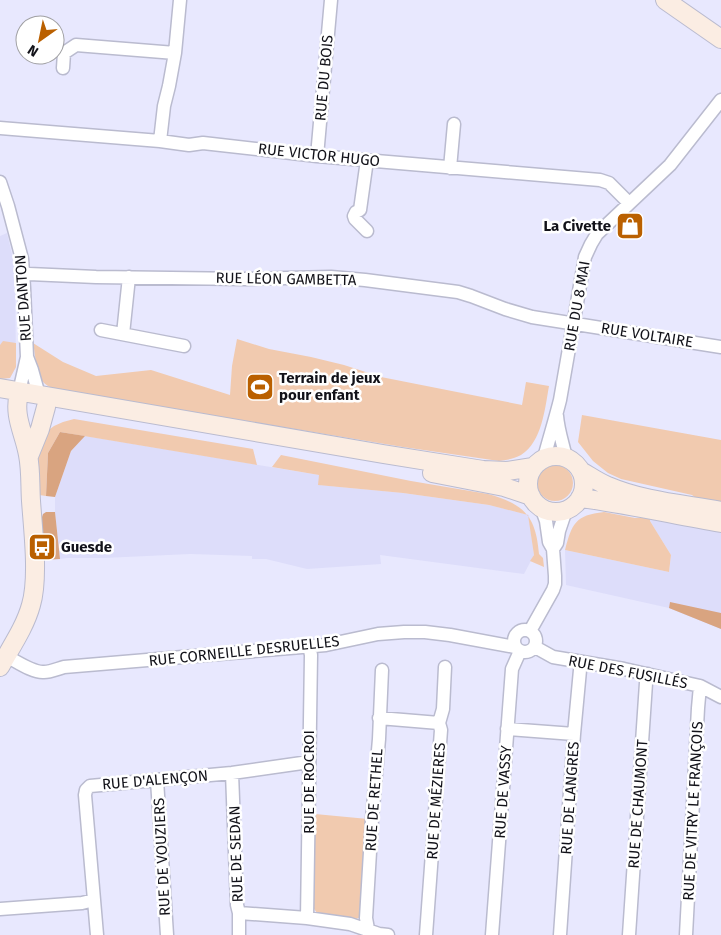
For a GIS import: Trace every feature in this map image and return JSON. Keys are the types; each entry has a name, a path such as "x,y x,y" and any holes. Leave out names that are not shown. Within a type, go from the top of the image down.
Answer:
{"main road":[{"path":"665,0 721,39"},
{"path":"684,0 721,25"},
{"path":"0,388 12,398 28,456 34,554 32,603 28,616 3,661"},
{"path":"12,398 43,401 474,468 507,471 539,463 555,456 566,458 575,463 581,470 584,477 583,491 572,507 553,512 536,501 504,487 43,401"},
{"path":"28,456 40,428 43,401"},
{"path":"536,501 529,489 528,481 530,474 539,463"},
{"path":"581,470 606,485 625,492 721,511"},
{"path":"580,498 721,523"}],"street":[{"path":"160,141 164,106 170,86 175,54 180,0"},
{"name":"RUE DU BOIS","path":"317,156 331,0"},
{"path":"63,68 64,53 76,45 175,54"},
{"name":"RUE DU 8 MAI","path":"539,463 557,413 585,257 591,244 597,234 670,165 721,100"},
{"path":"450,168 454,124"},
{"name":"RUE VICTOR HUGO","path":"0,128 189,145 202,143 317,156 600,180 609,183 629,203"},
{"path":"367,160 360,210 354,216 367,231"},
{"name":"RUE DANTON","path":"0,182 22,259 27,357 43,401"},
{"name":"RUE LÉON GAMBETTA","path":"23,275 246,279 331,277 458,292 532,317 573,322"},
{"path":"123,334 129,277"},
{"name":"RUE VOLTAIRE","path":"573,322 721,347"},
{"path":"101,330 184,346"},
{"name":"RUE DANTON","path":"12,398 27,357"},
{"name":"RUE DU 8 MAI","path":"557,413 566,458"},
{"path":"530,630 555,584 552,549 546,521 536,501"},
{"path":"552,549 557,542 558,531 566,510"},
{"path":"523,630 530,630 536,638 535,647 531,651 525,652 517,644 523,630"},
{"name":"RUE CORNEILLE DESRUELLES","path":"3,661 36,671 46,672 64,667 326,645 378,634 404,632 426,632 517,644"},
{"name":"RUE DE VASSY","path":"492,935 512,669 517,644"},
{"name":"RUE DE ROCROI","path":"307,918 310,812 311,655 309,646"},
{"name":"RUE DES FUSILLÉS","path":"535,647 553,657 648,674 700,686 721,697"},
{"name":"RUE DE LANGRES","path":"560,935 574,734 582,662"},
{"name":"RUE DE MÉZIERES","path":"426,935 441,730 439,723 443,709 445,667"},
{"name":"RUE DE RETHEL","path":"369,932 366,918 382,670"},
{"name":"RUE DE CHAUMONT","path":"629,935 645,693 648,674"},
{"name":"RUE DE VITRY LE FRANÇOIS","path":"686,935 700,686"},
{"path":"379,718 439,723"},
{"path":"507,729 574,734"},
{"name":"RUE D'ALENÇON","path":"97,935 85,796 86,790 90,786 232,773 309,762"},
{"name":"RUE DE SEDAN","path":"232,773 237,905 239,913 238,935"},
{"name":"RUE DE VOUZIERS","path":"158,780 167,935"},
{"path":"0,909 82,903 94,900"},
{"path":"239,913 307,918 350,924 369,932 388,935"}],"shaded area":[{"path":"7,233 15,267 16,367 10,378 0,379 0,236"},
{"path":"237,339 269,349 344,365 381,377 522,405 526,382 549,386 544,414 534,442 528,449 521,455 499,461 58,390 44,383 40,378 33,343 63,362 96,376 151,370 230,395 232,366"},
{"path":"3,341 16,343 16,367 10,378 0,379 0,345"},
{"path":"582,415 721,440 721,503 621,479 608,473 593,461 578,442"},
{"path":"74,419 253,449 257,465 60,432 48,453 46,496 39,495 36,457 46,432 54,426"},
{"path":"60,432 85,436 71,451 55,497 46,496 48,453"},
{"path":"85,436 319,475 319,485 403,493 489,505 529,515 534,555 524,574 380,555 381,564 307,569 266,559 252,559 252,556 190,554 60,559 55,497 71,451"},
{"path":"281,455 488,494 511,502 527,515 489,505 403,493 318,485 319,475 272,467"},
{"path":"555,465 567,471 573,483 567,495 555,501 543,495 537,483 543,471"},
{"path":"46,512 55,512 60,559 44,560 41,520"},
{"path":"604,512 635,518 650,517 650,521 671,555 669,572 565,550 576,522 594,513"},
{"path":"528,517 535,530 539,554 543,558 544,567 530,561 534,555"},
{"path":"650,517 721,531 721,629 669,608 566,585 565,550 669,572 671,555 650,521"},
{"path":"670,602 721,613 721,629 669,608"},
{"path":"315,814 368,819 361,917 356,919 317,913 312,906"}],"place":[{"name":"La Civette","path":"630,226"},
{"name":"Terrain de jeux pour enfant","path":"260,387"},
{"name":"Guesde","path":"42,547"}]}
